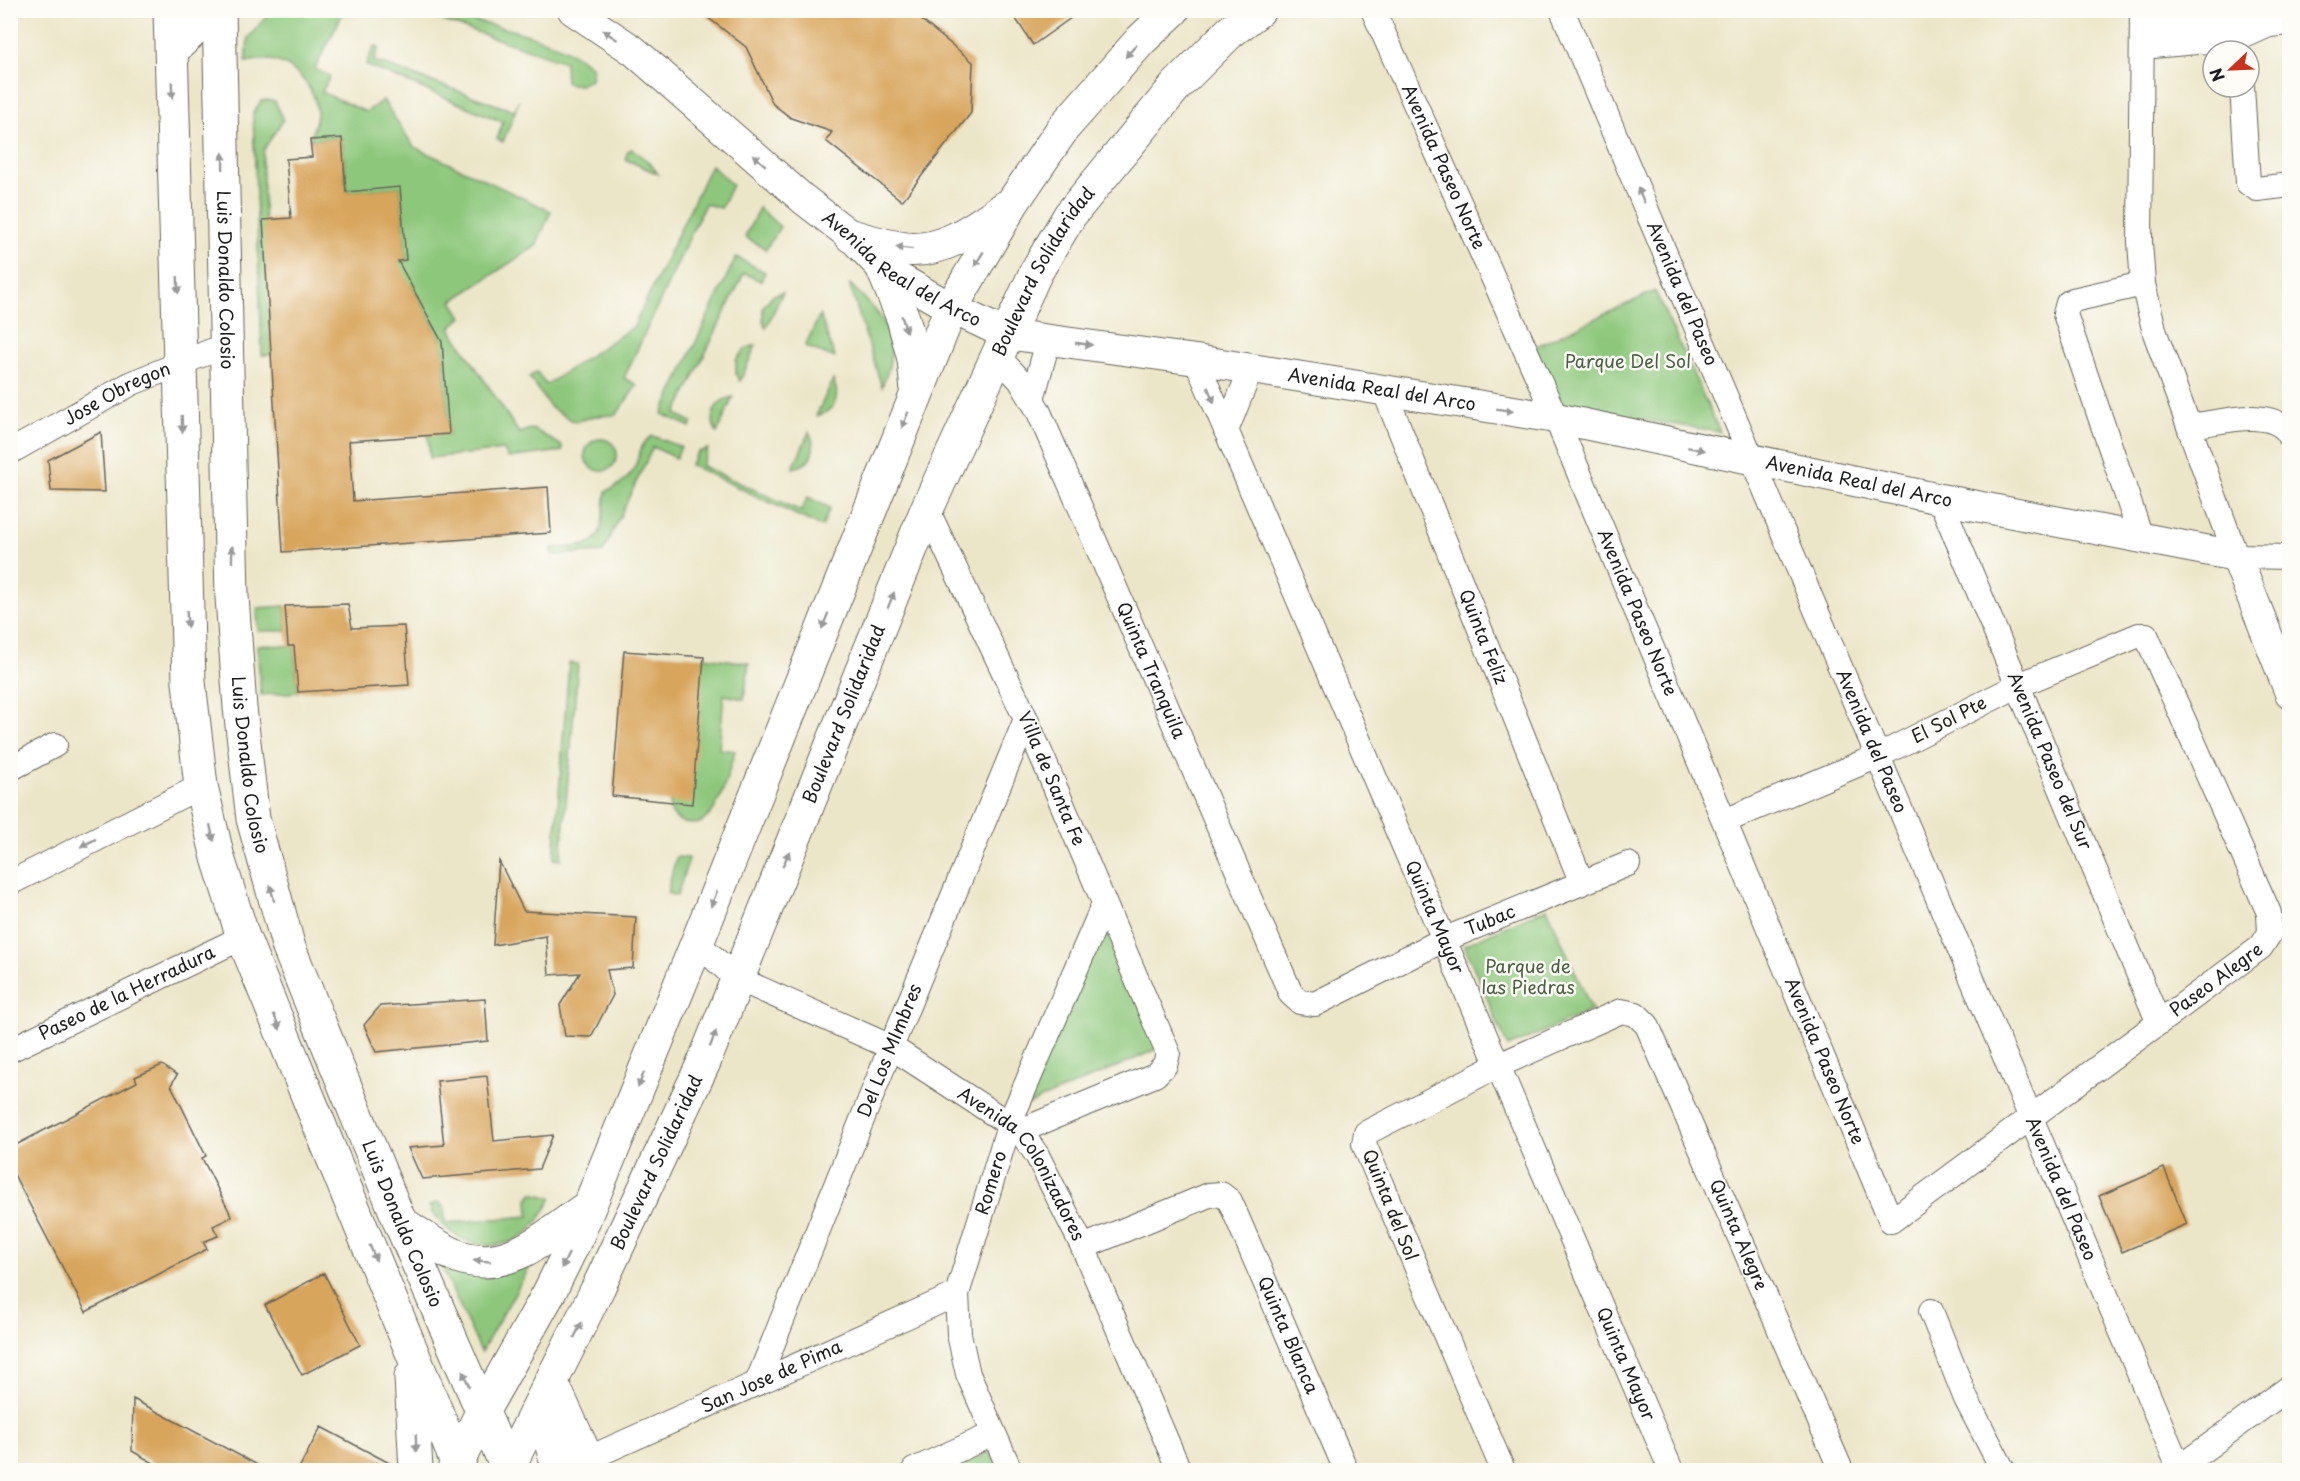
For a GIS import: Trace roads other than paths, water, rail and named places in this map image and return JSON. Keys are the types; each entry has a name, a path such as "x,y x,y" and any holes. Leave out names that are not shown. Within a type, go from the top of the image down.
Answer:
{"main road":[{"path":"170,10 189,682 201,786 218,858 243,937 457,1468"},
{"name":"Luis Donaldo Colosio","path":"218,10 225,345 236,660 253,819 289,948 400,1222 507,1470"},
{"path":"457,1468 481,1414 549,1293 588,1207 698,943 951,308 1013,202 1064,127 1141,40 1173,10"},
{"name":"Boulevard Solidaridad","path":"507,1470 552,1383 704,1062 736,978 834,745 927,509 1036,272 1070,215 1176,86 1230,32 1259,10"},
{"path":"851,236 907,250 939,246 965,234 1013,202"},
{"path":"883,269 903,318 914,359 917,391"},
{"path":"400,1222 459,1257 478,1262 494,1261 512,1257 588,1207"},
{"path":"408,1342 416,1470"},
{"path":"552,1383 548,1432 579,1467"}],"street":[{"path":"171,53 218,10"},
{"name":"Avenida Real del Arco","path":"573,10 634,51 803,199 851,236 883,269 951,308 1001,345 1049,338 1556,418 1940,500 2142,540 2236,556 2289,557"},
{"name":"Avenida Paseo Norte","path":"1373,10 1556,418 1891,1221"},
{"name":"Avenida del Paseo","path":"1562,10 2179,1470"},
{"path":"2279,24 2240,37 2142,29 2140,242 2143,284 2155,333 2236,556 2289,693"},
{"path":"2243,99 2248,183 2257,189 2289,185"},
{"path":"2142,540 2065,314 2068,303 2073,300 2143,284"},
{"path":"1032,399 1049,338"},
{"name":"Jose Obregon","path":"10,452 132,383 225,345"},
{"name":"Quinta Tranquila","path":"1001,345 1032,399 1291,994"},
{"name":"Quinta Mayor","path":"1196,360 1671,1470"},
{"path":"1226,431 1251,369"},
{"name":"Quinta Feliz","path":"1384,390 1581,881"},
{"path":"2190,426 2265,417 2279,423 2289,436"},
{"name":"Avenida Paseo del Sur","path":"1940,500 2158,1022"},
{"name":"Villa de Santa Fe","path":"927,509 1026,719 1168,1053 1166,1065 1155,1075 1015,1126"},
{"name":"El Sol Pte","path":"1725,820 1878,756 2019,685 2139,635"},
{"name":"Paseo Alegre","path":"1891,1221 2031,1119 2267,941 2271,923 2269,913 2148,637 2139,635"},
{"name":"Del Los MImbres","path":"757,1383 891,1047 1026,719"},
{"path":"10,769 56,745"},
{"path":"10,883 201,786"},
{"name":"Tubac","path":"1291,994 1300,1002 1315,1004 1443,940 1581,881 1628,864"},
{"name":"Romero","path":"1010,1470 968,1374 959,1335 957,1294 1015,1126 1104,904"},
{"name":"Paseo de la Herradura","path":"10,1050 243,937"},
{"name":"Avenida Colonizadores","path":"698,943 736,978 891,1047 1015,1126 1037,1155 1083,1247 1179,1470"},
{"name":"Quinta del Sol","path":"1503,1470 1364,1144 1366,1133 1374,1126 1497,1066 1621,1011"},
{"name":"Quinta Alegre","path":"1621,1011 1636,1014 1647,1025 1841,1470"},
{"name":"Quinta Blanca","path":"1083,1247 1209,1195 1221,1194 1230,1201 1346,1470"},
{"name":"San Jose de Pima","path":"579,1467 757,1383 957,1294"},
{"path":"1931,1311 1966,1399 2003,1470"},
{"path":"2179,1470 2289,1387"},
{"path":"914,1470 993,1434"}],"park label":[{"name":"Parque Del Sol","path":"1628,362"},
{"name":"Parque de las Piedras","path":"1528,977"}]}
